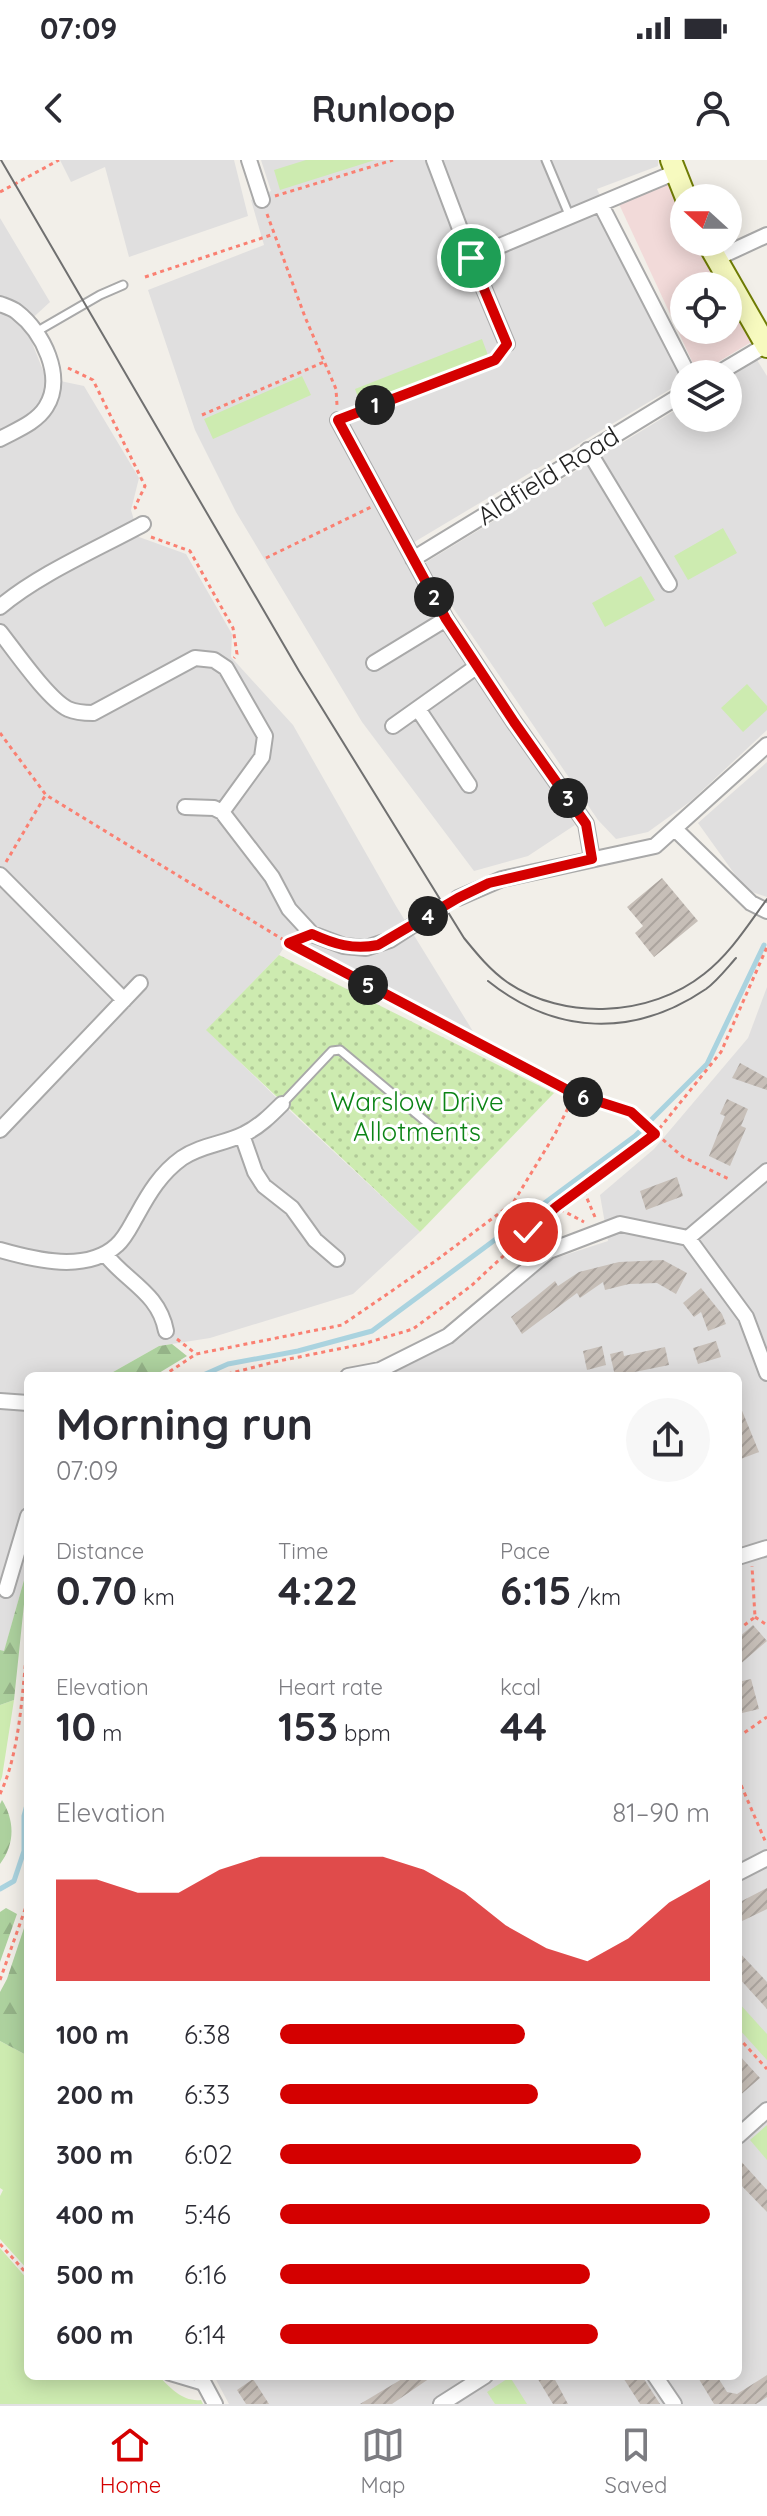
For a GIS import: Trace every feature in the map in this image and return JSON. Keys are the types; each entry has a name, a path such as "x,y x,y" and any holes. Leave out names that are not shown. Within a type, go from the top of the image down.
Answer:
{"street":[{"path":"249,160 262,200"},
{"path":"434,160 507,344"},
{"path":"471,258 601,205 674,166"},
{"path":"601,205 681,360"},
{"path":"742,242 767,235"},
{"path":"714,256 766,346 742,360"},
{"path":"0,304 16,311 36,332 54,377 53,393 45,408 34,420 0,439"},
{"name":"Aldfield Road","path":"413,559 670,401"},
{"path":"338,420 446,619 586,824 592,859"},
{"path":"588,450 669,584"},
{"path":"0,607 39,580 143,524"},
{"path":"374,663 446,619"},
{"path":"0,632 54,698 68,709 87,713 93,713 195,658 214,660 226,668 265,736 265,747 256,768 222,812"},
{"path":"393,726 476,667"},
{"path":"418,709 469,785"},
{"path":"458,898 502,879 655,846 767,745"},
{"path":"185,807 214,808 222,812 272,877 289,909 312,934 344,946 366,948 390,940 421,920"},
{"path":"676,830 751,903 767,911"},
{"path":"0,874 124,1000"},
{"path":"0,1130 140,983"},
{"path":"0,1250 79,1262 105,1254 118,1245 162,1175 193,1152 257,1127 282,1104"},
{"path":"242,1135 252,1165 264,1186 292,1208 315,1240 337,1259"},
{"path":"688,1238 767,1171"},
{"path":"383,1372 448,1336 549,1251 620,1224 688,1238 746,1317 767,1373"},
{"path":"105,1254 159,1307 166,1331"},
{"path":"0,1401 24,1403"},
{"path":"6,1590 24,1529"},
{"path":"745,1555 767,1548"},
{"path":"742,1871 767,1858"},
{"path":"742,2132 767,2110"},
{"path":"441,2404 479,2380"},
{"path":"658,2380 674,2404"},
{"path":"202,2382 215,2404"}],"lane":[{"path":"546,160 570,217"},
{"path":"36,332 123,285"},
{"path":"282,1104 332,1051 340,1050 437,1131"}],"path":[{"path":"0,192 59,160"},
{"path":"393,160 262,200 336,389 338,420 495,360 507,344"},
{"path":"145,277 274,234"},
{"path":"49,361 93,380 145,486 135,507 143,524 151,537 190,551 233,628 237,654 226,668"},
{"path":"202,415 324,362"},
{"path":"266,558 381,502"},
{"path":"0,733 46,795 289,943 575,1094 631,1112 683,1157 746,1187"},
{"path":"0,874 46,795"},
{"path":"289,943 312,934"},
{"path":"235,1372 363,1344 413,1329 471,1286 556,1207 655,1134 721,1052 767,947"},
{"path":"169,1372 196,1354 342,1325 513,1203 575,1094"},
{"path":"583,1189 602,1231"},
{"path":"556,1207 602,1231"},
{"path":"166,1331 196,1354"},
{"path":"745,1555 755,1617 767,1625"},
{"path":"742,1627 755,1617"},
{"path":"0,1794 8,1777 24,1676"},
{"path":"742,1734 767,1717"},
{"path":"742,1787 767,1846"},
{"path":"0,1980 24,1912"},
{"path":"742,2041 767,2069"},
{"path":"0,2244 24,2271"}],"shaded area":[{"path":"60,160 234,160 248,216 129,257 105,167 71,182"},
{"path":"261,160 658,160 658,166 597,189 674,360 670,360 670,389 416,541 404,552 575,825 528,856 474,871 362,722 236,512 195,430 148,290 264,245 251,200 271,191"},
{"path":"672,181 670,256 709,256 718,272 670,272 670,314 619,204"},
{"path":"0,218 50,302 25,325 46,378 84,386 139,478 131,510 139,537 186,554 232,634 231,657 293,725 396,906 474,1033 288,941 279,955 207,1030 420,1232 353,1294 210,1338 159,1346 113,1372 24,1372 24,1580 4,1652 0,1650"},
{"path":"742,320 753,341 721,360 691,360 684,344 742,344"},
{"path":"757,360 767,376 767,730 691,801 648,832 616,839 598,820 423,564 670,414 670,432 742,432 742,369"},
{"path":"767,762 767,897 746,890 698,823"},
{"path":"767,987 767,2404 229,2404 216,2380 742,2380 742,1372 386,1372 459,1339 553,1259 608,1241 600,1195 654,1149 748,1038"}],"green space":[{"path":"306,160 375,160 280,190 274,170"},
{"path":"482,339 489,358 362,408 355,389"},
{"path":"302,376 311,395 213,439 204,419"},
{"path":"723,528 737,553 688,580 674,556"},
{"path":"641,576 655,600 605,627 592,603"},
{"path":"747,684 767,706 767,710 743,732 721,708"},
{"name":"Warslow Drive Allotments","path":"279,955 554,1093 420,1232 206,1030"},
{"path":"172,1344 187,1356 161,1372 113,1372 159,1346"},
{"path":"24,1580 14,1700 0,1705 0,1650 4,1651"},
{"path":"14,1700 2,1777 0,1782 0,1705"},
{"path":"2,1800 12,1832 0,1864 0,1804"},
{"path":"6,1908 17,1914 0,1962 0,1912"},
{"path":"24,1928 24,2054 0,2041 0,1992"},
{"path":"742,2006 767,2034 767,2060 742,2032"},
{"path":"0,2041 24,2054 24,2266 0,2239 0,2196 3,2190 0,2188"},
{"path":"767,2125 767,2160 750,2140"},
{"path":"0,2248 24,2275 24,2380 163,2380 177,2393 188,2399 201,2400 203,2404 0,2404"},
{"path":"505,2380 512,2380 527,2404 495,2404 487,2392"}],"building":[{"path":"662,878 698,921 654,957 635,933 643,926 627,907"},
{"path":"740,1063 767,1078 767,1090 732,1078"},
{"path":"727,1099 748,1109 741,1126 746,1128 730,1166 709,1156 725,1116 720,1114"},
{"path":"677,1177 683,1196 646,1210 640,1191"},
{"path":"663,1260 687,1273 676,1294 657,1283 629,1284 605,1290 603,1282 580,1298 577,1293 522,1334 511,1317 555,1281 558,1286 579,1272 619,1262"},
{"path":"701,1288 722,1314 726,1324 708,1331 701,1312 694,1317 683,1303"},
{"path":"716,1341 721,1357 698,1364 693,1348"},
{"path":"602,1346 606,1365 587,1370 583,1351"},
{"path":"665,1347 669,1365 635,1372 614,1372 610,1354 623,1351 624,1356"},
{"path":"742,1411 759,1452 742,1458"},
{"path":"753,1625 767,1641 742,1663 742,1635"},
{"path":"751,1679 759,1709 742,1713 742,1681"},
{"path":"767,1888 767,1909 742,1921 742,1901"},
{"path":"742,1955 767,1982 767,2009 742,1981"},
{"path":"742,2058 760,2078 742,2094"},
{"path":"742,2162 767,2190 767,2212 742,2186"},
{"path":"767,2375 767,2397 756,2404 714,2404 699,2380 720,2380 727,2392 737,2394"},
{"path":"254,2380 269,2404 246,2404 237,2390"},
{"path":"400,2380 427,2380 392,2404 360,2404"},
{"path":"538,2380 555,2380 568,2404 553,2404"},
{"path":"625,2380 645,2380 660,2404 640,2404"}],"waterway":[{"path":"210,1372 228,1364 298,1351 372,1331 635,1136 707,1064 764,945"},
{"path":"24,1816 24,1851"},
{"path":"0,1889 14,1881 24,1851"}],"tram line":[{"path":"1,160 299,671 464,938 489,967 530,995 554,1003 580,1008 633,1006 658,999 704,974 746,929 767,899"},
{"path":"488,981 540,1012 595,1024 623,1022 679,1005 710,986 736,958"}],"route":[{"path":"471,258 507,344 495,360 338,420 446,619 586,824 592,859 489,883 378,945 366,948 344,946 312,934 289,943 575,1094 631,1112 655,1134 556,1207 528,1232"}]}
